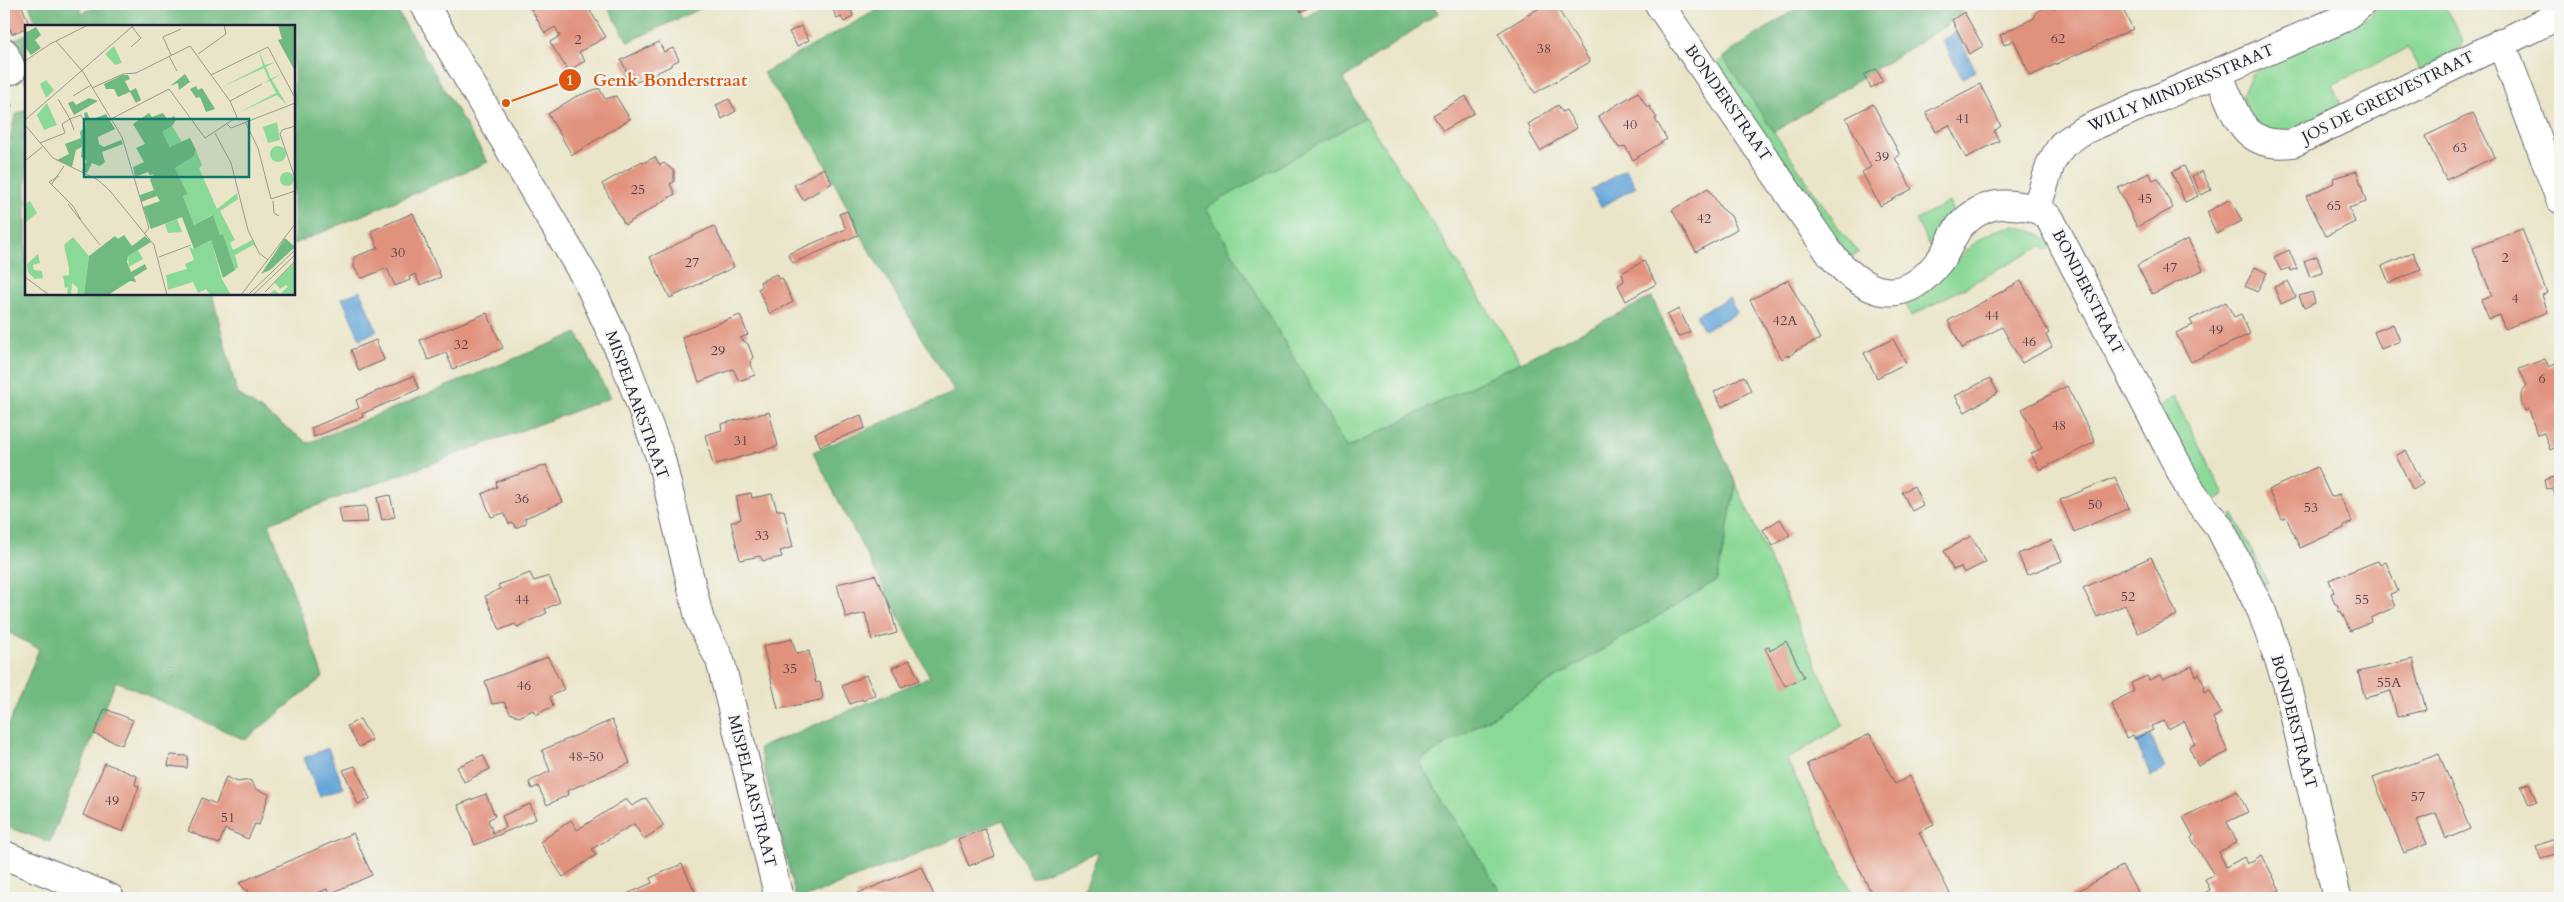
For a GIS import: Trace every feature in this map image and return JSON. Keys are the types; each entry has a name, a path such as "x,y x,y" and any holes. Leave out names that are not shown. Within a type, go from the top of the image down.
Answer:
{"street":[{"name":"MISPELAARSTRAAT","path":"424,4 588,282 624,360 661,459 700,621 720,660 779,898"},
{"name":"BONDERSTRAAT","path":"1659,4 1831,255 1848,275 1877,292 1903,290 1922,280 1940,260 1962,223 1981,209 2004,204 2037,207 2050,218 2192,493 2220,528 2262,612 2287,684 2337,898"},
{"name":"WILLY MINDERSSTRAAT","path":"2037,207 2051,163 2062,145 2082,131 2342,19 2361,4"},
{"name":"JOS DE GREEVESTRAAT","path":"2218,74 2245,129 2253,138 2265,143 2278,145 2293,143 2560,15"},
{"path":"2501,42 2560,199"},
{"path":"4,855 110,898"}],"green space":[{"path":"29,4 79,4 81,13 105,4 393,4 488,162 295,244 295,25 37,25"},
{"path":"606,4 710,4 628,42"},
{"path":"888,4 1295,4 1304,18 1326,4 1433,4 1438,13 1343,79 1365,117 1206,208 1347,448 1652,297 1736,484 1717,580 1419,761 1504,898 1081,898 1099,851 1032,878 1003,820 804,898 796,898 759,748 930,677 813,452 955,392 869,250 817,149 763,73"},
{"path":"1803,4 1957,4 1963,15 1774,132 1723,57"},
{"path":"2380,4 2443,4 2463,40 2459,50 2420,71 2408,48 2332,85 2343,108 2286,134 2266,134 2249,117 2242,96 2252,73 2368,17"},
{"path":"25,34 25,80 11,41"},
{"path":"1724,58 1840,230 1859,253 1847,258 1714,66"},
{"path":"25,110 25,295 212,295 237,393 308,443 577,333 610,398 269,523 323,677 245,740 116,681 50,842 4,826 4,737 39,649 4,630 4,171 15,115"},
{"path":"1365,117 1521,362 1347,448 1205,208"},
{"path":"1949,202 1954,215 1932,250 1916,220"},
{"path":"2014,226 2040,235 2051,247 2045,250 2042,246 1911,316 1904,299 1921,294 1929,289 1976,242 1987,235"},
{"path":"2174,397 2224,495 2212,501 2158,407"},
{"path":"1736,484 1843,725 1787,760 1855,898 1504,898 1419,761 1717,580"},
{"path":"2233,514 2268,583 2258,583 2228,522"}],"water":[{"path":"1956,32 1976,71 1962,78 1942,40"},
{"path":"1626,169 1636,187 1601,207 1591,190"},
{"path":"360,291 377,331 360,339 342,298"},
{"path":"1729,298 1737,313 1704,330 1696,315"},
{"path":"2151,736 2165,769 2151,776 2136,742"},
{"path":"328,748 344,788 320,797 304,758"}],"building":[{"path":"4,4 21,4 30,25 25,25 25,28 12,34 4,14"},
{"path":"528,4 586,4 606,37 579,52 585,61 568,71 550,42 560,36 555,27 545,33"},
{"path":"838,4 850,4 853,16 844,22 841,17 837,19 832,7"},
{"path":"1296,4 1314,4 1301,12"},
{"path":"1546,4 1555,4 1590,62 1535,93 1498,33"},
{"path":"2065,4 2120,4 2133,29 2030,76 2014,40 2004,45 2000,35 2034,18 2036,12 2048,6 2054,9"},
{"path":"1964,12 1983,46 1969,54 1952,20"},
{"path":"801,26 809,40 797,46 789,32"},
{"path":"659,42 664,52 673,48 679,60 671,64 671,66 633,84 621,60"},
{"path":"1876,69 1883,81 1871,88 1864,75"},
{"path":"1980,84 2001,126 1994,131 1999,141 1966,158 1949,125 1936,132 1926,112"},
{"path":"599,88 605,99 616,96 630,119 572,155 548,114 575,97"},
{"path":"4,89 12,106 4,110"},
{"path":"1638,92 1647,107 1649,106 1657,118 1655,119 1667,139 1633,160 1625,146 1619,148 1598,116"},
{"path":"1466,96 1474,113 1443,131 1433,115"},
{"path":"729,99 736,111 722,119 716,105"},
{"path":"1873,104 1900,155 1895,158 1912,189 1880,206 1862,172 1871,167 1846,118"},
{"path":"1558,105 1562,112 1566,110 1577,128 1540,151 1529,132 1531,131 1528,124"},
{"path":"2473,113 2495,157 2446,180 2425,136"},
{"path":"655,157 660,165 664,163 674,171 674,182 670,184 675,194 625,225 602,184 642,161 643,163"},
{"path":"2184,166 2198,196 2185,202 2172,172"},
{"path":"824,168 832,183 803,200 794,185"},
{"path":"2202,171 2211,190 2201,195 2192,176"},
{"path":"2357,171 2366,202 2349,208 2355,222 2326,236 2306,196 2334,183 2333,178"},
{"path":"2149,173 2153,180 2158,178 2173,208 2137,227 2118,188"},
{"path":"1708,188 1721,208 1731,216 1737,229 1696,252 1672,210"},
{"path":"2230,199 2242,221 2216,234 2207,212"},
{"path":"847,211 858,235 793,263 788,254 846,229 839,214"},
{"path":"413,213 441,277 420,285 415,274 409,277 410,280 395,286 387,268 363,278 360,276 354,267 354,257 378,248 371,231"},
{"path":"714,226 734,267 670,298 650,257"},
{"path":"2522,229 2547,293 2542,295 2548,312 2505,329 2499,315 2489,319 2481,300 2492,296 2473,248"},
{"path":"2188,239 2203,270 2152,294 2137,265"},
{"path":"2289,250 2297,269 2291,271 2290,268 2281,271 2274,257"},
{"path":"2413,252 2421,270 2389,283 2382,266"},
{"path":"2317,256 2323,273 2310,277 2304,261"},
{"path":"1644,261 1656,284 1626,301 1618,285 1624,281 1622,273"},
{"path":"2255,267 2267,273 2257,292 2245,286"},
{"path":"776,274 779,279 782,278 793,302 770,314 758,289 762,287 760,282"},
{"path":"1788,280 1820,339 1795,351 1790,357 1788,355 1782,359 1750,300"},
{"path":"2021,281 2049,333 2046,335 2052,347 2022,363 2002,327 1962,348 1948,321"},
{"path":"2288,281 2296,297 2281,304 2274,287"},
{"path":"2312,292 2315,303 2304,308 2299,296"},
{"path":"2226,302 2234,317 2241,314 2250,334 2191,362 2176,333 2193,325 2190,320"},
{"path":"1679,309 1690,332 1678,337 1667,315"},
{"path":"487,313 503,348 453,369 446,353 428,360 420,340"},
{"path":"740,315 748,335 740,338 748,344 753,357 750,362 755,375 739,381 733,369 699,382 682,337"},
{"path":"2393,324 2400,341 2381,349 2374,332"},
{"path":"1893,339 1906,363 1877,378 1864,353"},
{"path":"376,340 384,360 359,371 351,350"},
{"path":"2545,359 2549,367 2560,362 2560,445 2550,450 2544,433 2537,435 2529,409 2525,411 2521,402 2521,394 2527,386 2519,369"},
{"path":"413,376 419,389 362,414 363,417 314,437 311,428 359,408 356,400"},
{"path":"1744,376 1751,391 1722,407 1714,392"},
{"path":"1990,378 1998,393 1965,412 1955,396"},
{"path":"2067,386 2095,442 2040,470 2031,454 2042,448 2022,409"},
{"path":"769,412 778,446 713,465 705,435 722,430 721,424"},
{"path":"861,415 865,428 820,446 815,433"},
{"path":"2406,450 2423,484 2413,490 2396,456"},
{"path":"546,465 563,502 525,518 526,523 516,528 513,523 509,524 504,513 491,517 482,494 497,487 496,482"},
{"path":"2317,467 2331,497 2339,494 2352,522 2344,526 2344,528 2300,548 2286,517 2282,519 2268,490"},
{"path":"2560,475 2560,510 2553,488 2546,489 2544,480"},
{"path":"2115,477 2129,508 2074,532 2060,500"},
{"path":"1914,486 1923,505 1912,511 1902,492"},
{"path":"751,493 752,498 772,494 777,510 784,510 793,547 780,551 782,557 763,561 760,556 740,560 731,522 741,519 736,496"},
{"path":"390,495 395,517 382,520 377,498"},
{"path":"366,506 368,522 342,523 339,508"},
{"path":"1780,519 1790,535 1773,546 1763,530"},
{"path":"1971,536 1986,562 1964,573 1961,567 1953,570 1944,551"},
{"path":"2052,540 2062,561 2027,575 2018,554"},
{"path":"2151,557 2177,615 2138,633 2125,605 2097,617 2083,588"},
{"path":"2378,561 2380,565 2386,562 2398,591 2390,594 2395,607 2371,618 2372,622 2350,631 2341,611 2339,612 2337,604 2335,604 2331,593 2334,592 2329,580"},
{"path":"530,573 534,581 549,576 560,602 545,609 547,613 517,627 515,624 500,630 485,596 500,589 498,585"},
{"path":"875,575 889,603 897,633 872,640 865,613 846,618 837,584"},
{"path":"792,639 796,653 809,651 816,683 820,682 823,697 820,700 778,709 763,646"},
{"path":"1786,641 1804,677 1785,686 1765,648 1769,647 1770,651"},
{"path":"548,657 564,689 550,697 553,706 536,715 533,710 519,717 510,713 504,702 492,704 485,681"},
{"path":"2413,659 2426,710 2397,717 2391,691 2365,698 2358,672"},
{"path":"910,660 919,680 901,687 892,668"},
{"path":"2192,666 2196,676 2199,674 2205,687 2203,689 2204,693 2210,690 2221,713 2213,718 2228,752 2198,766 2189,747 2195,744 2184,721 2168,729 2164,721 2151,726 2153,730 2135,739 2133,735 2126,738 2111,703 2134,691 2131,683 2147,676 2149,680 2160,675 2163,679"},
{"path":"866,675 876,696 850,704 842,686"},
{"path":"105,709 133,720 122,745 94,734"},
{"path":"360,719 372,740 359,747 347,726"},
{"path":"612,720 630,763 567,791 568,795 547,805 538,786 532,789 529,782 550,771 542,750"},
{"path":"1870,734 1895,784 1910,776 1934,825 1919,832 1952,898 1874,898 1807,764"},
{"path":"2439,754 2470,829 2446,839 2436,813 2417,820 2427,844 2404,853 2373,778"},
{"path":"170,755 188,756 187,768 168,766"},
{"path":"483,755 490,769 464,782 457,767"},
{"path":"105,763 137,776 135,785 139,786 123,832 83,815"},
{"path":"355,766 370,799 358,804 343,770"},
{"path":"226,777 238,782 250,780 256,789 269,794 259,825 255,824 248,839 225,829 219,844 188,831 202,798 216,804"},
{"path":"2529,783 2537,802 2529,805 2521,786"},
{"path":"2237,791 2248,812 2227,822 2237,842 2219,852 2226,867 2244,857 2247,864 2262,855 2280,890 2265,898 2195,898 2210,890 2205,879 2214,875 2191,838 2193,836 2183,817"},
{"path":"486,794 495,816 488,820 493,833 506,827 502,816 530,804 536,819 475,845 458,805"},
{"path":"646,798 664,826 644,839 634,824 592,849 596,855 563,877 540,842 571,820 577,830 626,799 632,806"},
{"path":"985,829 995,856 969,866 958,839"},
{"path":"353,833 372,875 329,894 327,889 306,898 254,898 239,883"},
{"path":"2555,839 2560,852 2541,859 2536,846"},
{"path":"682,864 698,898 618,898 652,883 650,878"},
{"path":"2122,866 2138,892 2128,898 2066,898"},
{"path":"922,867 935,898 858,898 856,894"}],"place":[{"name":"Genk Bonderstraat","path":"506,103"}]}
